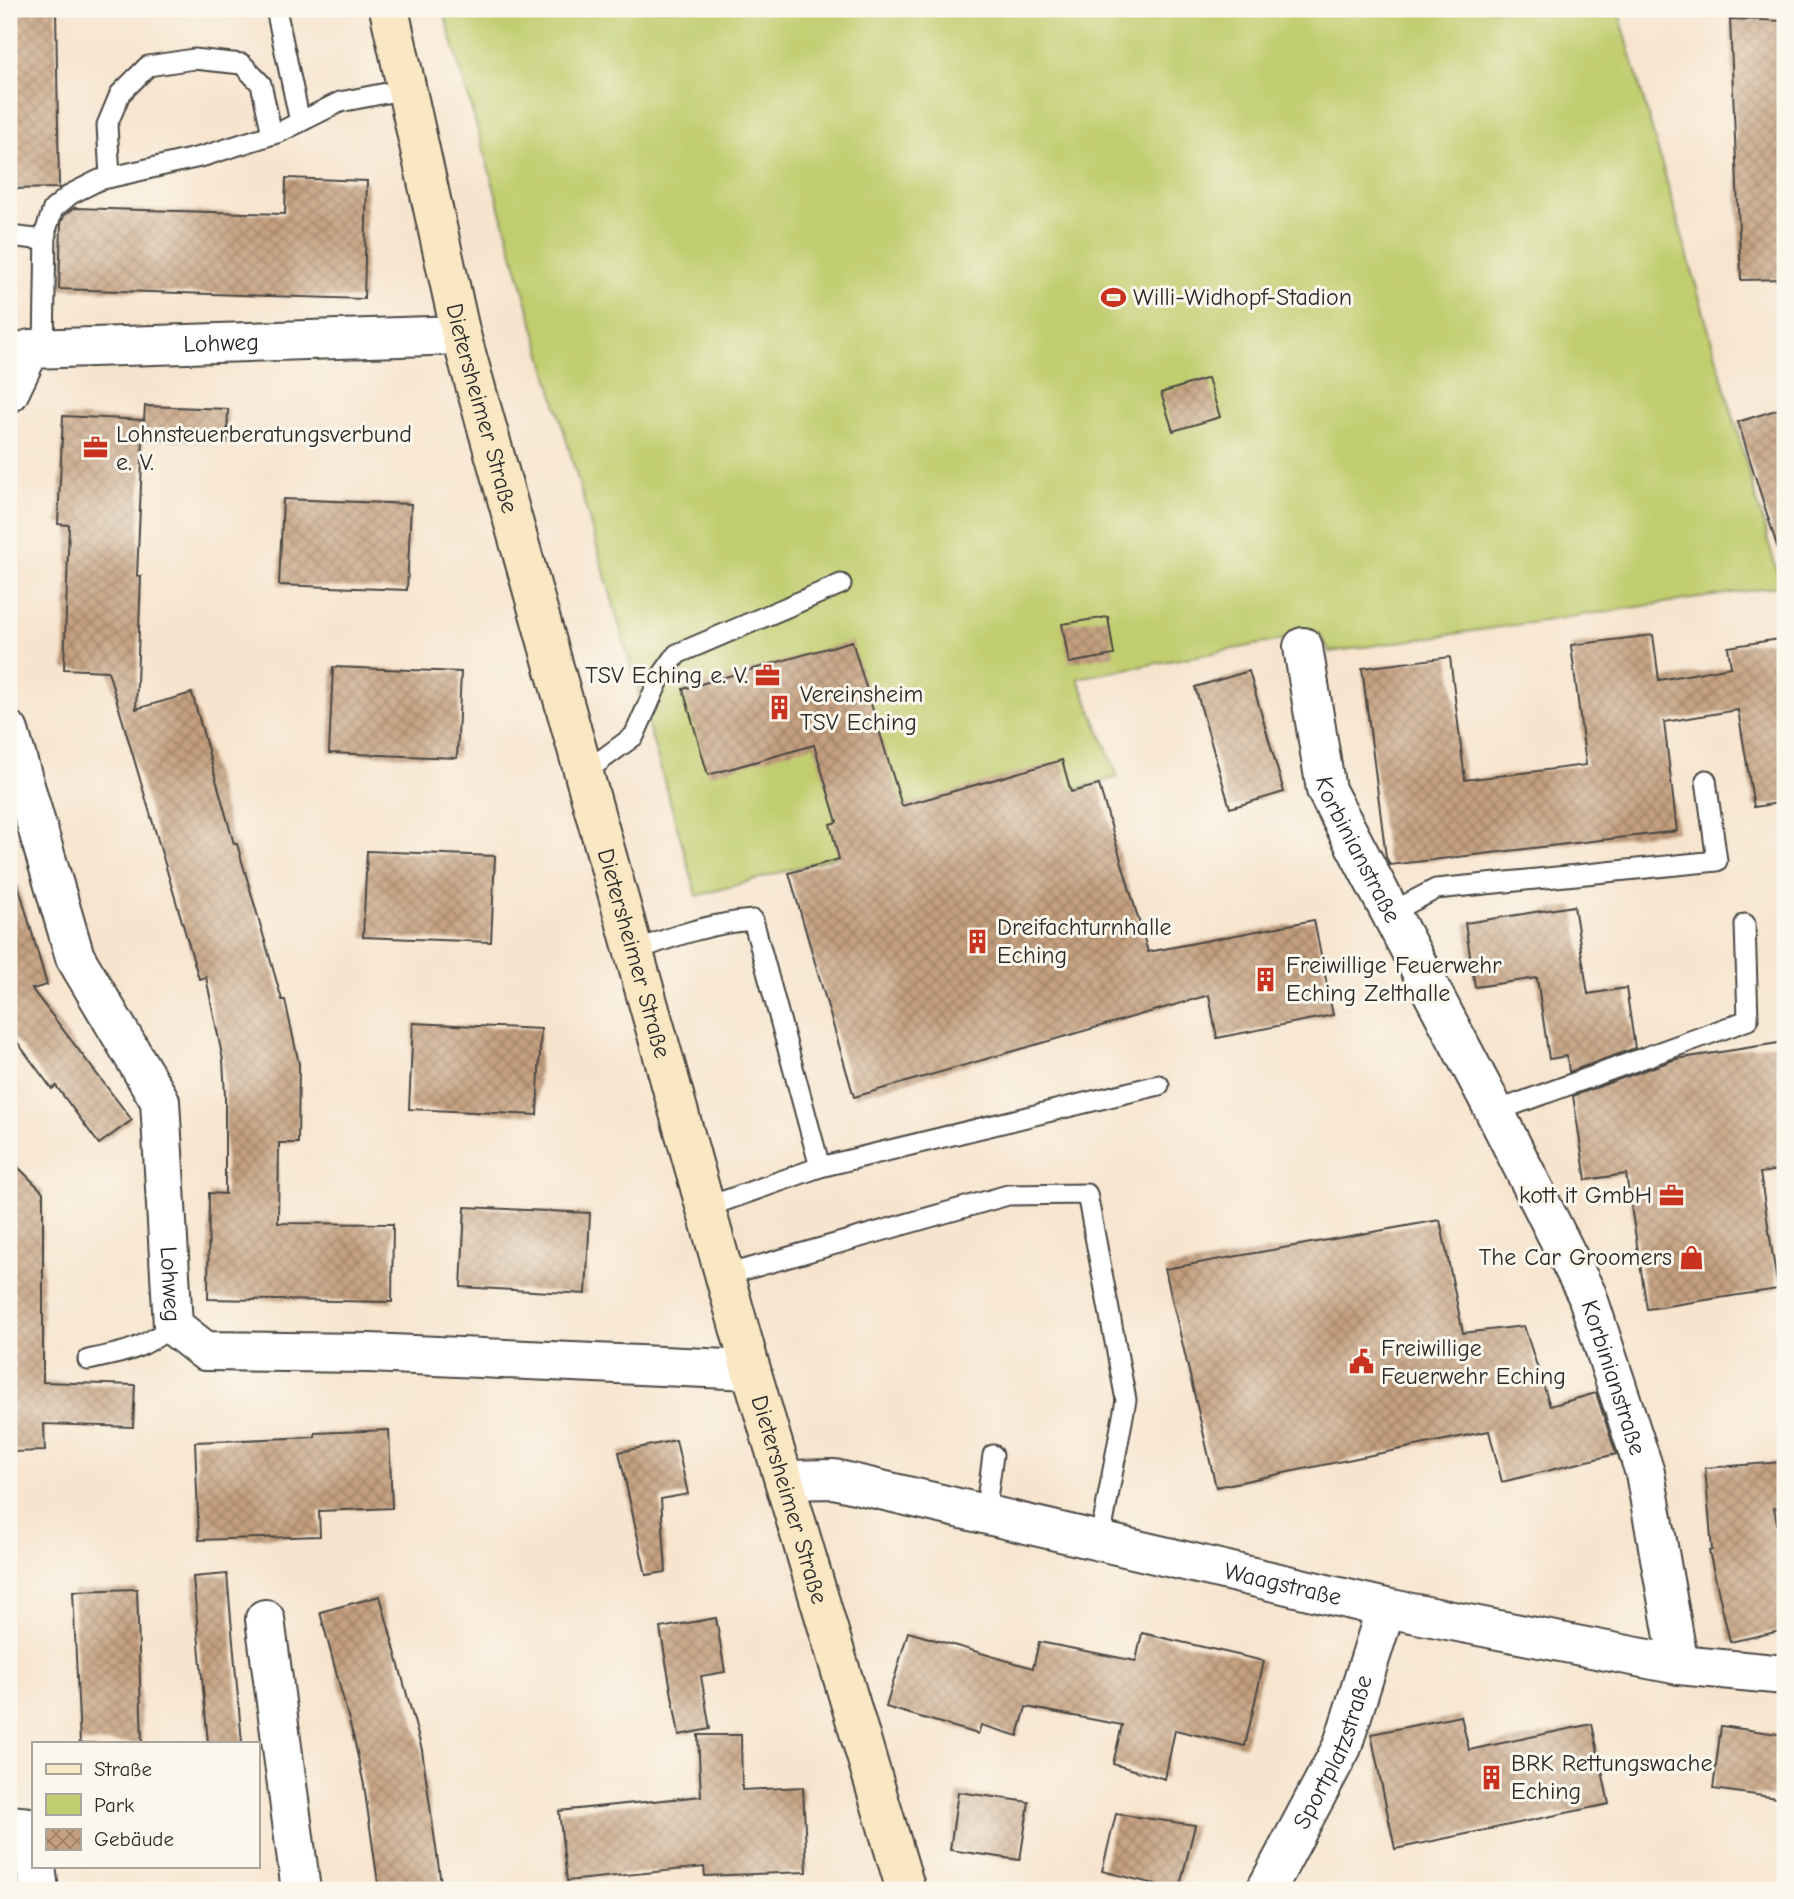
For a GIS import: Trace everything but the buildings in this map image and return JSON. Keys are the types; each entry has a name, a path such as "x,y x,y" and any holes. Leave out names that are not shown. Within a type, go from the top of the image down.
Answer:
{"street":[{"name":"Dietersheimer Straße","path":"389,9 461,335 751,1370 906,1890"},
{"name":"Lohweg","path":"44,349 461,335"},
{"path":"9,393 30,349 44,349"},
{"name":"Korbinianstraße","path":"1303,647 1326,790 1587,1295 1645,1473 1679,1665"},
{"name":"Lohweg","path":"9,731 75,957 160,1101 173,1326 205,1351 369,1353 751,1370"},
{"name":"Waagstraße","path":"784,1480 834,1479 1386,1608 1679,1665 1785,1675"},
{"name":"Sportplatzstraße","path":"1266,1890 1342,1747 1386,1608"},
{"path":"265,1619 301,1890"},
{"path":"9,1825 30,1827 32,1841"},
{"path":"36,1868 39,1890"}],"lane":[{"path":"276,9 300,122"},
{"path":"110,177 107,125 120,94 148,66 194,59 242,64 261,84 272,135"},
{"path":"44,349 45,240 53,209 71,194 99,180 204,156 272,135 340,102 407,89"},
{"path":"9,236 45,240"},
{"path":"585,772 634,736 660,678 677,654 841,584"},
{"path":"1390,913 1436,889 1717,861 1706,780"},
{"path":"634,951 694,929 724,922 754,920 820,1167"},
{"path":"1494,1111 1748,1020 1745,924"},
{"path":"707,1207 820,1167 1159,1085"},
{"path":"726,1275 1008,1195 1087,1194 1126,1400 1100,1540"},
{"path":"88,1360 132,1352 151,1343 173,1326"},
{"path":"985,1514 993,1455"}],"green space":[{"name":"Willi-Widhopf-Stadion","path":"443,9 1618,9 1781,586 1330,652 1319,633 1078,678 1118,777 697,896"}],"place":[{"name":"Willi-Widhopf-Stadion","path":"1113,297"},
{"name":"Lohnsteuerberatungsverbund e. V.","path":"96,448"},
{"name":"TSV Eching e. V.","path":"768,675"},
{"name":"Vereinsheim TSV Eching","path":"780,708"},
{"name":"Dreifachturnhalle Eching","path":"977,941"},
{"name":"Freiwillige Feuerwehr Eching Zelthalle","path":"1266,979"},
{"name":"kott it GmbH","path":"1672,1195"},
{"name":"The Car Groomers","path":"1692,1257"},
{"name":"Freiwillige Feuerwehr Eching","path":"1361,1362"},
{"name":"BRK Rettungswache Eching","path":"1491,1777"}]}
